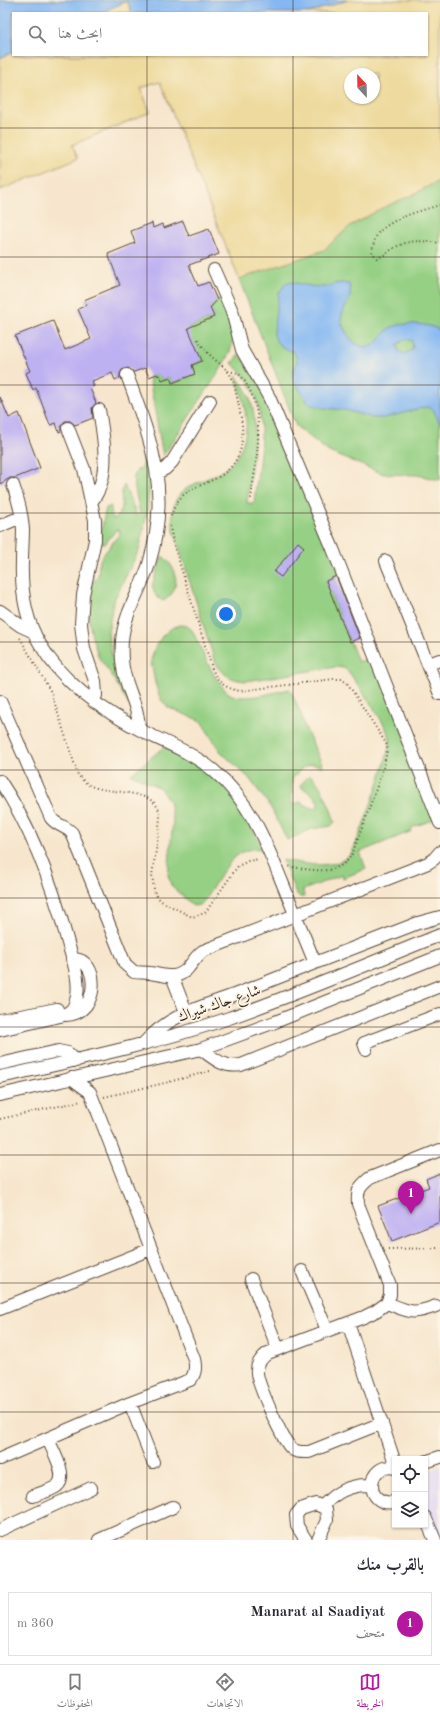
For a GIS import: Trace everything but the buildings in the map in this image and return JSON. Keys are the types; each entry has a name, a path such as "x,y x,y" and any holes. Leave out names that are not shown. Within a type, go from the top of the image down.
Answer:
{"street":[{"path":"214,270 232,311 239,343 268,397 330,542 440,823"},
{"path":"127,375 149,436 157,473 159,514 153,550 142,582 126,618 122,641 122,665 125,678 137,709 139,729"},
{"path":"157,473 165,469 172,462 210,401"},
{"path":"92,501 99,490 103,477 104,452 99,410"},
{"path":"68,428 84,469 95,520 95,540 83,595 81,624 84,649 95,681 96,695 94,702"},
{"path":"13,485 21,517 23,597 34,632 47,656 56,668 79,691 94,702 139,729 184,750 209,767 227,783 246,806 259,826 315,963"},
{"path":"0,526 21,517"},
{"path":"386,561 440,694"},
{"path":"0,611 21,626 34,632"},
{"path":"428,664 440,660"},
{"path":"0,700 51,818 57,824 70,831 127,968 134,972 147,972 161,976 172,976 184,972 194,958 203,951 428,863 440,852"},
{"path":"0,781 29,831 46,871 60,914 78,985 76,1000 72,1009 65,1015"},
{"path":"143,1044 154,1031 186,1012 232,996 418,923 440,918"},
{"name":"شارع جاك شيراك","path":"0,1077 76,1061 143,1044 229,1018 440,935"},
{"path":"0,1095 201,1048 275,1022 440,956"},
{"path":"0,1030 65,1015 71,1015 86,1007 92,997 92,982 88,967 84,962 72,959"},
{"path":"172,976 186,1012"},
{"path":"201,1048 216,1061 229,1066 241,1065 440,986"},
{"path":"0,1020 56,1009 76,1000"},
{"path":"366,1049 364,1043 440,1014"},
{"path":"0,1064 58,1051 68,1053 76,1061"},
{"path":"91,1095 99,1071"},
{"path":"0,1459 130,1403 190,1380 195,1371 194,1359 91,1095 71,1078"},
{"path":"382,1423 309,1452 292,1450 284,1438 259,1380 257,1373 259,1361 262,1357 278,1350 376,1311 387,1303 390,1295 390,1285 358,1204 357,1193 362,1184 370,1178 440,1150"},
{"path":"0,1309 151,1249"},
{"path":"302,1271 327,1330"},
{"path":"251,1279 278,1350"},
{"path":"387,1303 410,1312 421,1312 436,1306"},
{"path":"348,1323 393,1456"},
{"path":"130,1403 153,1462"},
{"path":"33,1496 57,1486 61,1480 62,1471 48,1438"},
{"path":"428,1461 440,1457"},
{"path":"392,1468 385,1467 379,1470 375,1474 371,1485 375,1496 379,1500 392,1502"},
{"path":"323,1506 328,1500 341,1491 356,1486 371,1485"},
{"path":"0,1530 91,1488"},
{"path":"306,1540 296,1522 297,1513 301,1509 313,1505 320,1505 326,1509 328,1516 318,1540"},
{"path":"98,1540 173,1507"},
{"path":"428,1524 435,1540"}],"path":[{"path":"440,205 420,210 380,230 374,242 372,253 377,258 386,256 395,247 406,242 423,240 440,243"},
{"path":"19,637 51,692 78,775 94,787 147,797 156,803 160,812 152,883 155,894 161,901 192,917 202,915 209,909 238,866 254,860 303,868 328,870 342,866 346,863 353,852 379,779 387,748 380,732 348,684 342,679 240,692 228,688 218,681 215,676 173,542 170,528 171,516 174,507 183,495 190,489 222,475 235,460 242,446 244,432 232,378 227,371 209,355 196,337"},
{"path":"227,371 238,374 245,382 251,392 258,414 258,435 251,499"},
{"path":"0,1119 91,1095 165,1083 229,1066"},
{"path":"376,1250 440,1248"}],"shaded area":[{"path":"440,1466 440,1540 437,1540 428,1512 428,1472"}],"green space":[{"path":"440,180 440,480 417,475 384,474 329,452 296,426 239,279 324,250 350,226 382,208 412,195"},
{"path":"222,297 233,330 233,339 230,352 219,372 163,456 149,377 157,374 160,375 162,380 170,377 172,383 195,374 192,365 202,361 181,331 214,317 210,308"},
{"path":"239,354 259,381 340,574 326,581 358,662 373,657 437,818 411,828 412,831 360,852 366,869 343,878 342,875 303,890 304,897 300,897 295,892 283,860 321,865 336,863 343,860 352,852 374,795 386,759 390,739 372,706 349,672 344,668 336,667 246,681 231,678 220,669 214,659 173,528 172,514 174,504 185,490 227,468 233,462 241,448 244,441 246,418 236,376 248,394 254,412 255,431 247,503 254,503 260,457 261,426 255,396 249,382 232,363"},
{"path":"144,436 151,472 147,513 139,550 113,602 108,633 112,657 129,705 111,674 99,658 92,637 87,609 89,585 98,577 101,558 120,533 119,530 116,530 105,544 99,541 106,508 111,506 111,514 114,520 121,510 121,495 124,485 137,516 140,514 133,479 137,470 142,468 144,456"},
{"path":"162,556 172,566 176,579 173,591 169,597 163,601 156,596 152,586"},
{"path":"180,625 187,626 192,630 215,676 226,691 232,695 238,697 252,697 290,689 304,725 323,766 311,764 301,769 292,779 292,805 300,802 314,809 318,807 318,803 314,797 300,786 309,775 318,783 328,803 335,822 331,826 312,829 287,840 270,806 249,778 220,751 201,721 167,707 160,698 155,683 151,661 155,647 163,635 172,628"},
{"path":"164,747 201,765 232,792 264,849 248,850 239,854 233,859 203,902 199,905 193,906 171,885 168,875 173,820 169,801 160,788 131,774"}],"sand":[{"path":"348,0 440,0 440,180 412,195 382,208 350,226 324,250 239,279 160,82 141,88 150,112 72,145 78,158 0,190 0,58 12,52 12,56 428,56 428,12 311,12"},
{"path":"127,1 132,12 102,12"}],"water":[{"path":"0,0 348,0 311,12 132,12 127,1 102,12 12,12 12,52 0,58"},
{"path":"291,282 321,287 336,283 349,284 351,290 349,301 341,319 348,335 360,346 371,346 379,340 385,332 397,325 423,325 440,330 440,424 433,409 426,407 384,418 373,418 345,410 324,408 309,404 292,378 297,362 294,352 282,347 277,342 274,335 275,316 279,293 286,283","holes":["405,339 412,341 413,349 404,354 399,351 397,345"]}],"place":[{"name":"Manarat al Saadiyat","path":"411,1214"}]}
